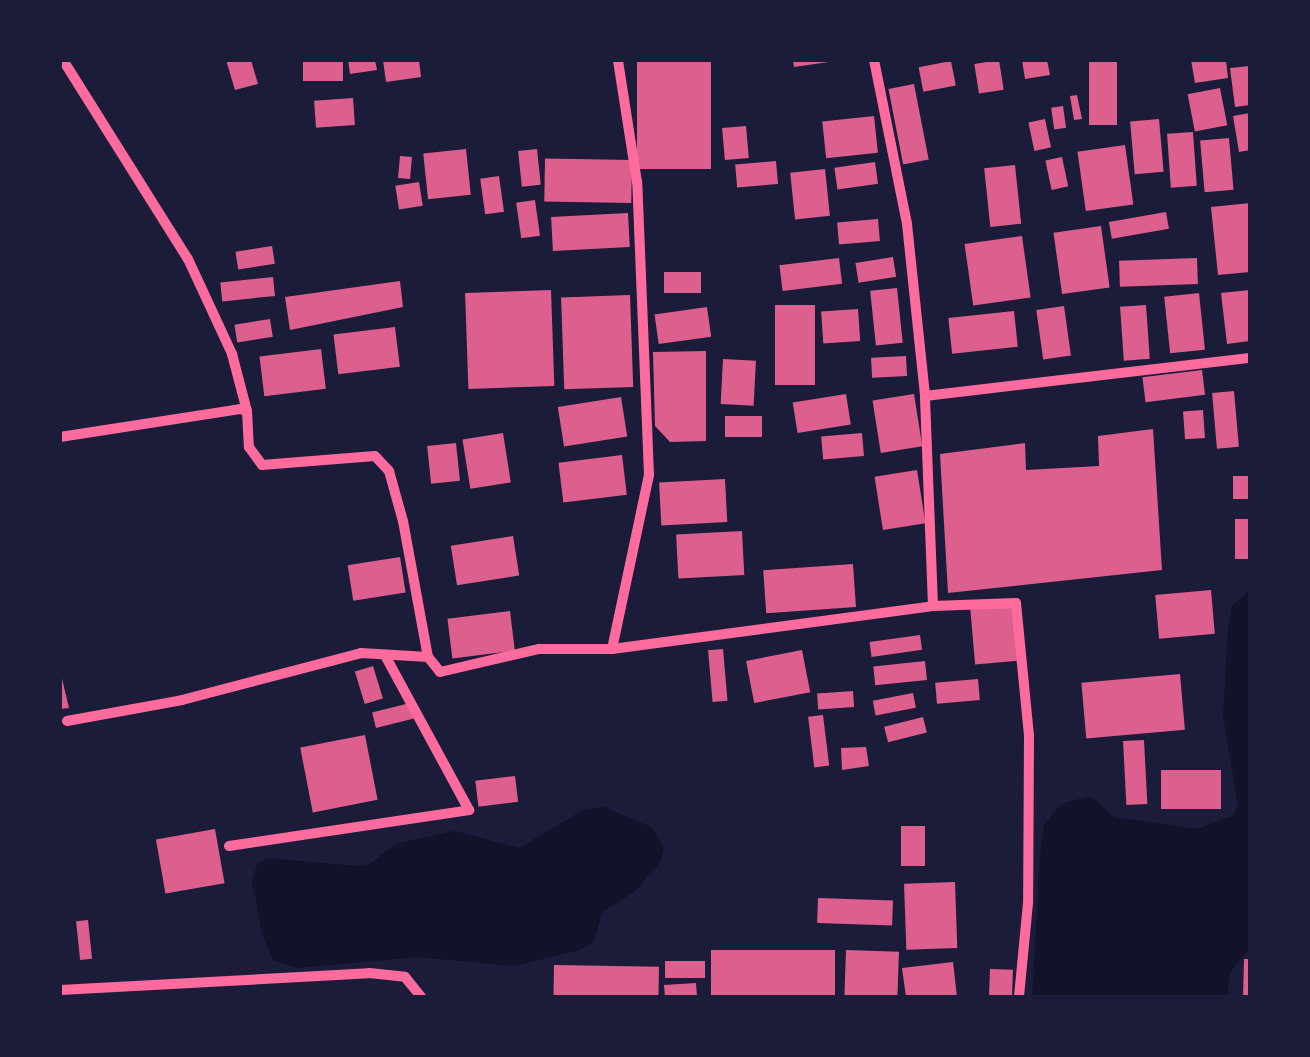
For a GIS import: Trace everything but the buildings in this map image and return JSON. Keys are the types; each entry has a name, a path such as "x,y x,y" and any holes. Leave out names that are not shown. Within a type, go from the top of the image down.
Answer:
{"street":[{"path":"63,60 188,259 232,354 247,412 249,447 262,465 374,456 389,471 428,657 440,672 539,649 612,649 932,606 1016,603 1028,735 1028,902 1018,997"},
{"path":"612,649 649,474 636,182 618,60"},
{"path":"874,60 907,224 925,396 932,606"},
{"path":"925,396 1250,358"},
{"path":"60,437 247,412"},
{"path":"67,720 182,700 361,653 428,657"},
{"path":"230,846 468,810 386,656"},
{"path":"60,990 370,973 405,977 421,997"}],"shaded area":[{"path":"1250,590 1250,947 1229,974 1228,997 1032,997 1041,844 1044,825 1061,804 1090,796 1114,817 1197,829 1233,816 1238,806 1223,715 1228,628 1232,606"},
{"path":"605,807 651,827 664,847 660,863 635,891 602,913 594,941 580,950 514,966 418,957 297,968 273,960 263,937 252,881 257,864 268,858 370,864 395,844 455,831 519,848 583,810"}]}
